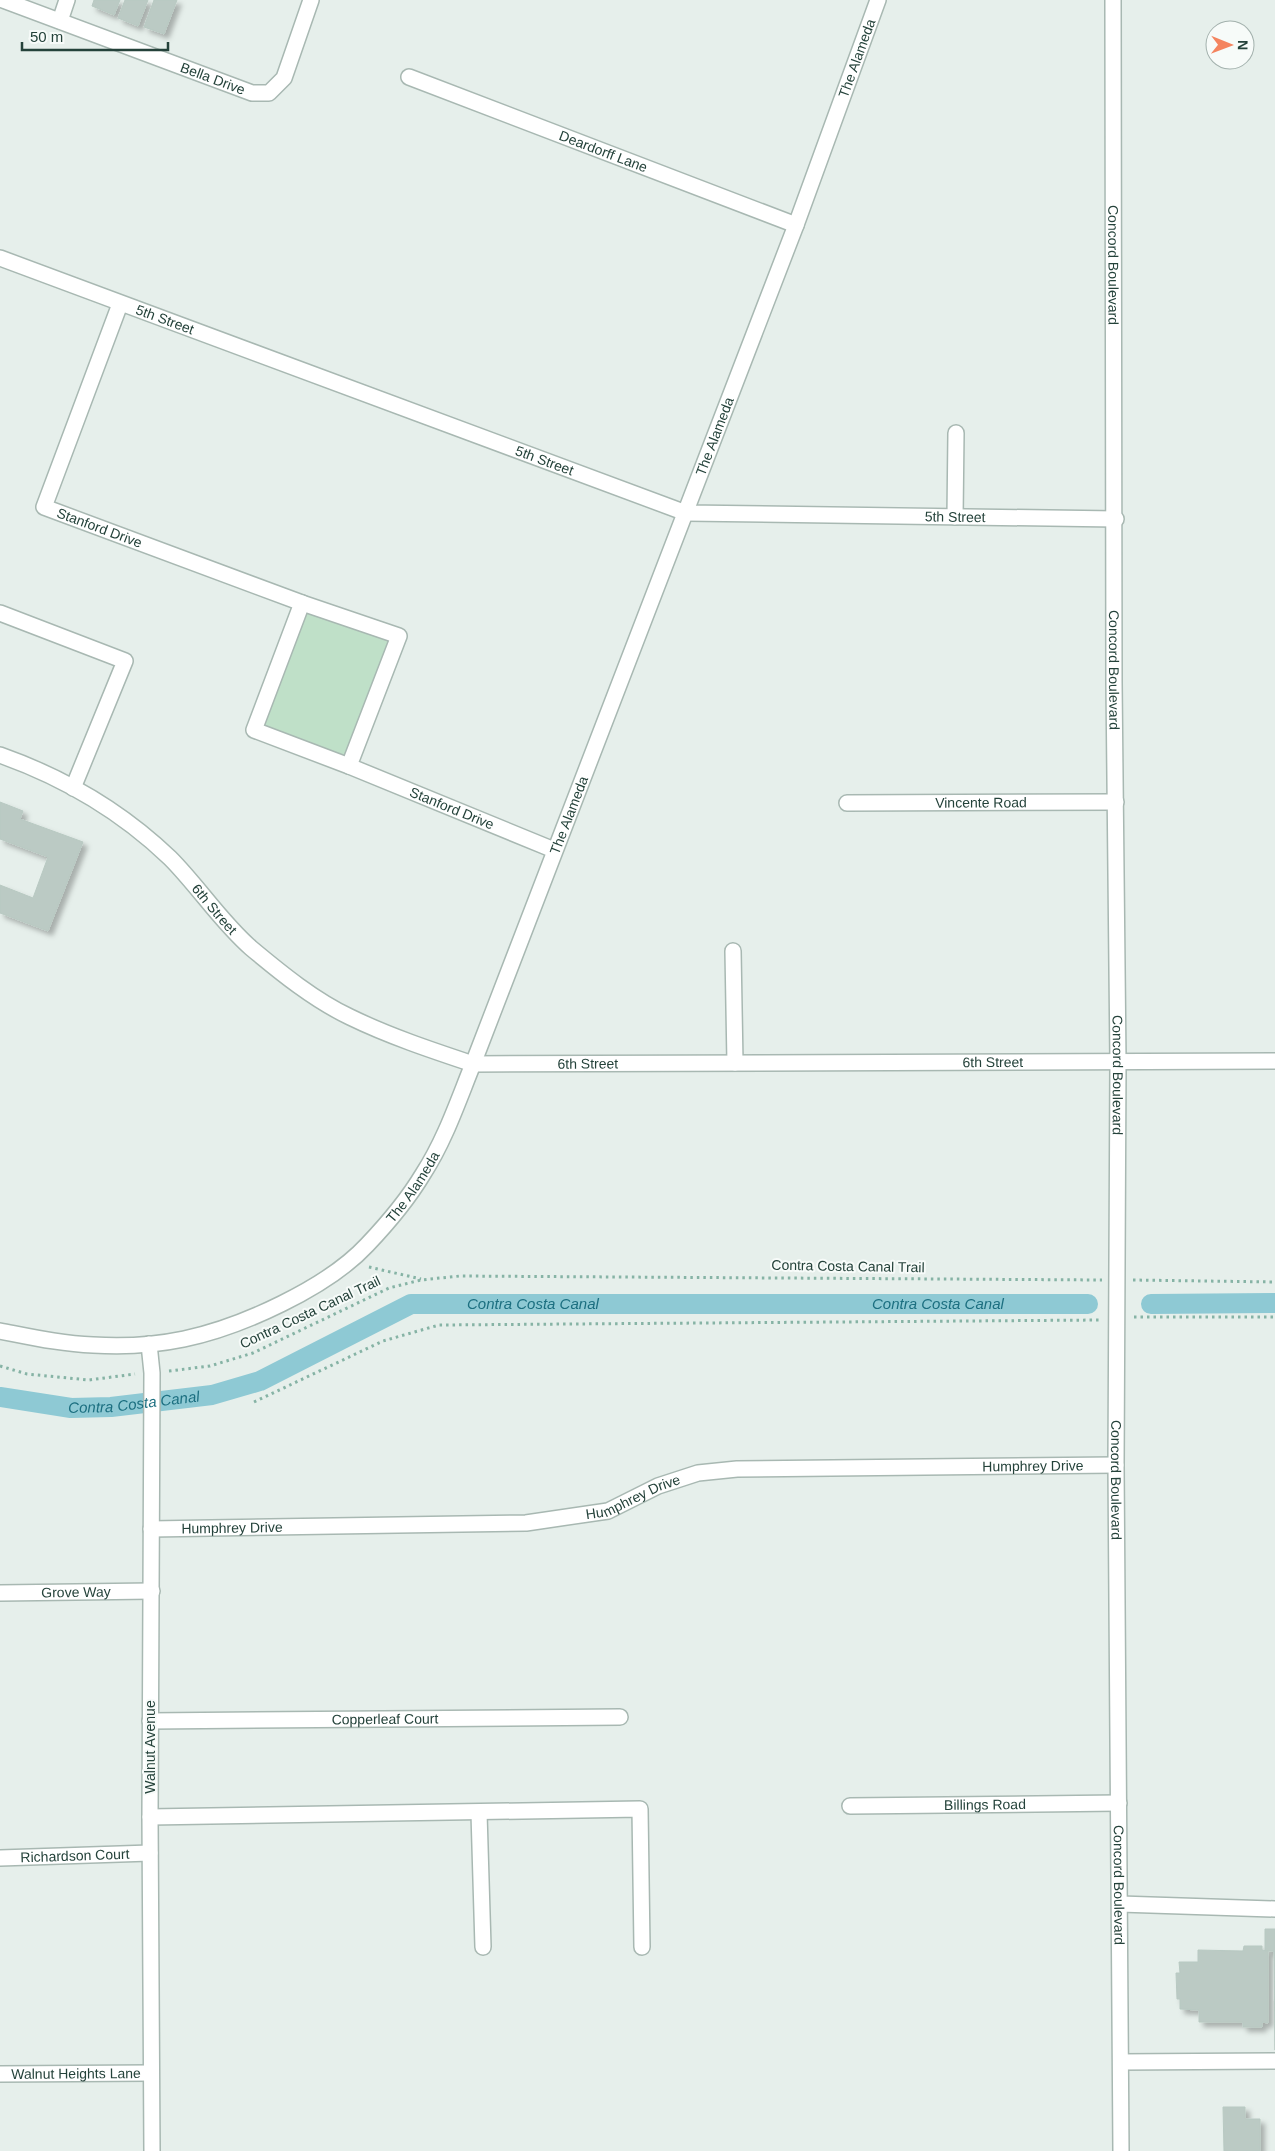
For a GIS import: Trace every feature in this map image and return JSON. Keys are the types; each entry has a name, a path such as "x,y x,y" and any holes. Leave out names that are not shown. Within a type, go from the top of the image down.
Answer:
{"street":[{"name":"Bella Drive","path":"3,0 252,93 269,93 284,78 311,0"},
{"path":"60,21 67,0"},
{"name":"The Alameda","path":"0,1331 48,1341 94,1346 150,1344 184,1339 274,1307 311,1289 367,1246 423,1174 450,1121 473,1064 796,225 878,0"},
{"name":"Concord Boulevard","path":"1113,0 1118,1062 1116,1465 1121,2151"},
{"name":"Deardorff Lane","path":"409,77 796,225"},
{"name":"5th Street","path":"0,258 686,513 1116,519"},
{"name":"Stanford Drive","path":"120,304 44,507 302,603 399,636 349,766"},
{"path":"955,517 956,433"},
{"name":"Stanford Drive","path":"302,603 254,730 349,766 554,850"},
{"path":"0,613 124,661 73,788"},
{"name":"6th Street","path":"0,755 73,788 128,823 169,858 246,943 299,986 348,1017 411,1043 473,1064 1275,1061"},
{"name":"Vincente Road","path":"847,803 1116,802"},
{"path":"733,952 735,1063"},
{"name":"Walnut Avenue","path":"150,1344 152,1373 150,1721 152,2151"},
{"name":"Humphrey Drive","path":"151,1529 526,1523 608,1510 658,1486 698,1473 737,1469 1116,1465"},
{"name":"Grove Way","path":"0,1593 152,1591"},
{"name":"Copperleaf Court","path":"150,1721 620,1718"},
{"name":"Billings Road","path":"850,1806 1119,1803"},
{"path":"150,1817 640,1809 642,1947"},
{"path":"478,1813 483,1947"},
{"name":"Richardson Court","path":"0,1858 150,1854"},
{"path":"1120,1904 1275,1909"},
{"path":"1121,2062 1275,2061"},
{"name":"Walnut Heights Lane","path":"0,2074 151,2073"}],"path":[{"name":"Contra Costa Canal Trail","path":"348,1262 422,1280"},
{"name":"Contra Costa Canal Trail","path":"0,1366 27,1374 89,1380 210,1366 253,1354 389,1288 422,1280 460,1276 1275,1282"},
{"path":"254,1402 383,1341 439,1325 1080,1321 1146,1316 1158,1318 1275,1317"}],"green space":[{"path":"302,603 399,636 349,766 254,730"}],"building":[{"path":"94,0 120,0 114,15 92,6"},
{"path":"125,0 148,0 138,26 118,18"},
{"path":"154,0 177,0 164,34 144,27"},
{"path":"0,802 23,811 20,819 83,842 48,931 0,913 0,885 33,898 48,857 0,839"},
{"path":"1265,1929 1275,1929 1275,2050 1274,1951 1265,1951"},
{"path":"1244,1946 1262,1946 1262,1950 1268,1951 1268,2023 1262,2022 1262,2027 1243,2027 1243,2022 1199,2022 1199,2010 1180,2009 1180,1999 1177,1999 1176,1973 1180,1973 1179,1962 1198,1962 1198,1950 1243,1951"},
{"path":"1223,2107 1245,2107 1245,2119 1260,2119 1260,2151 1224,2151"}],"waterway":[{"name":"Contra Costa Canal","path":"1151,1304 1275,1303"},
{"name":"Contra Costa Canal","path":"0,1397 71,1408 111,1407 212,1395 260,1381 411,1304 1088,1304"}]}
